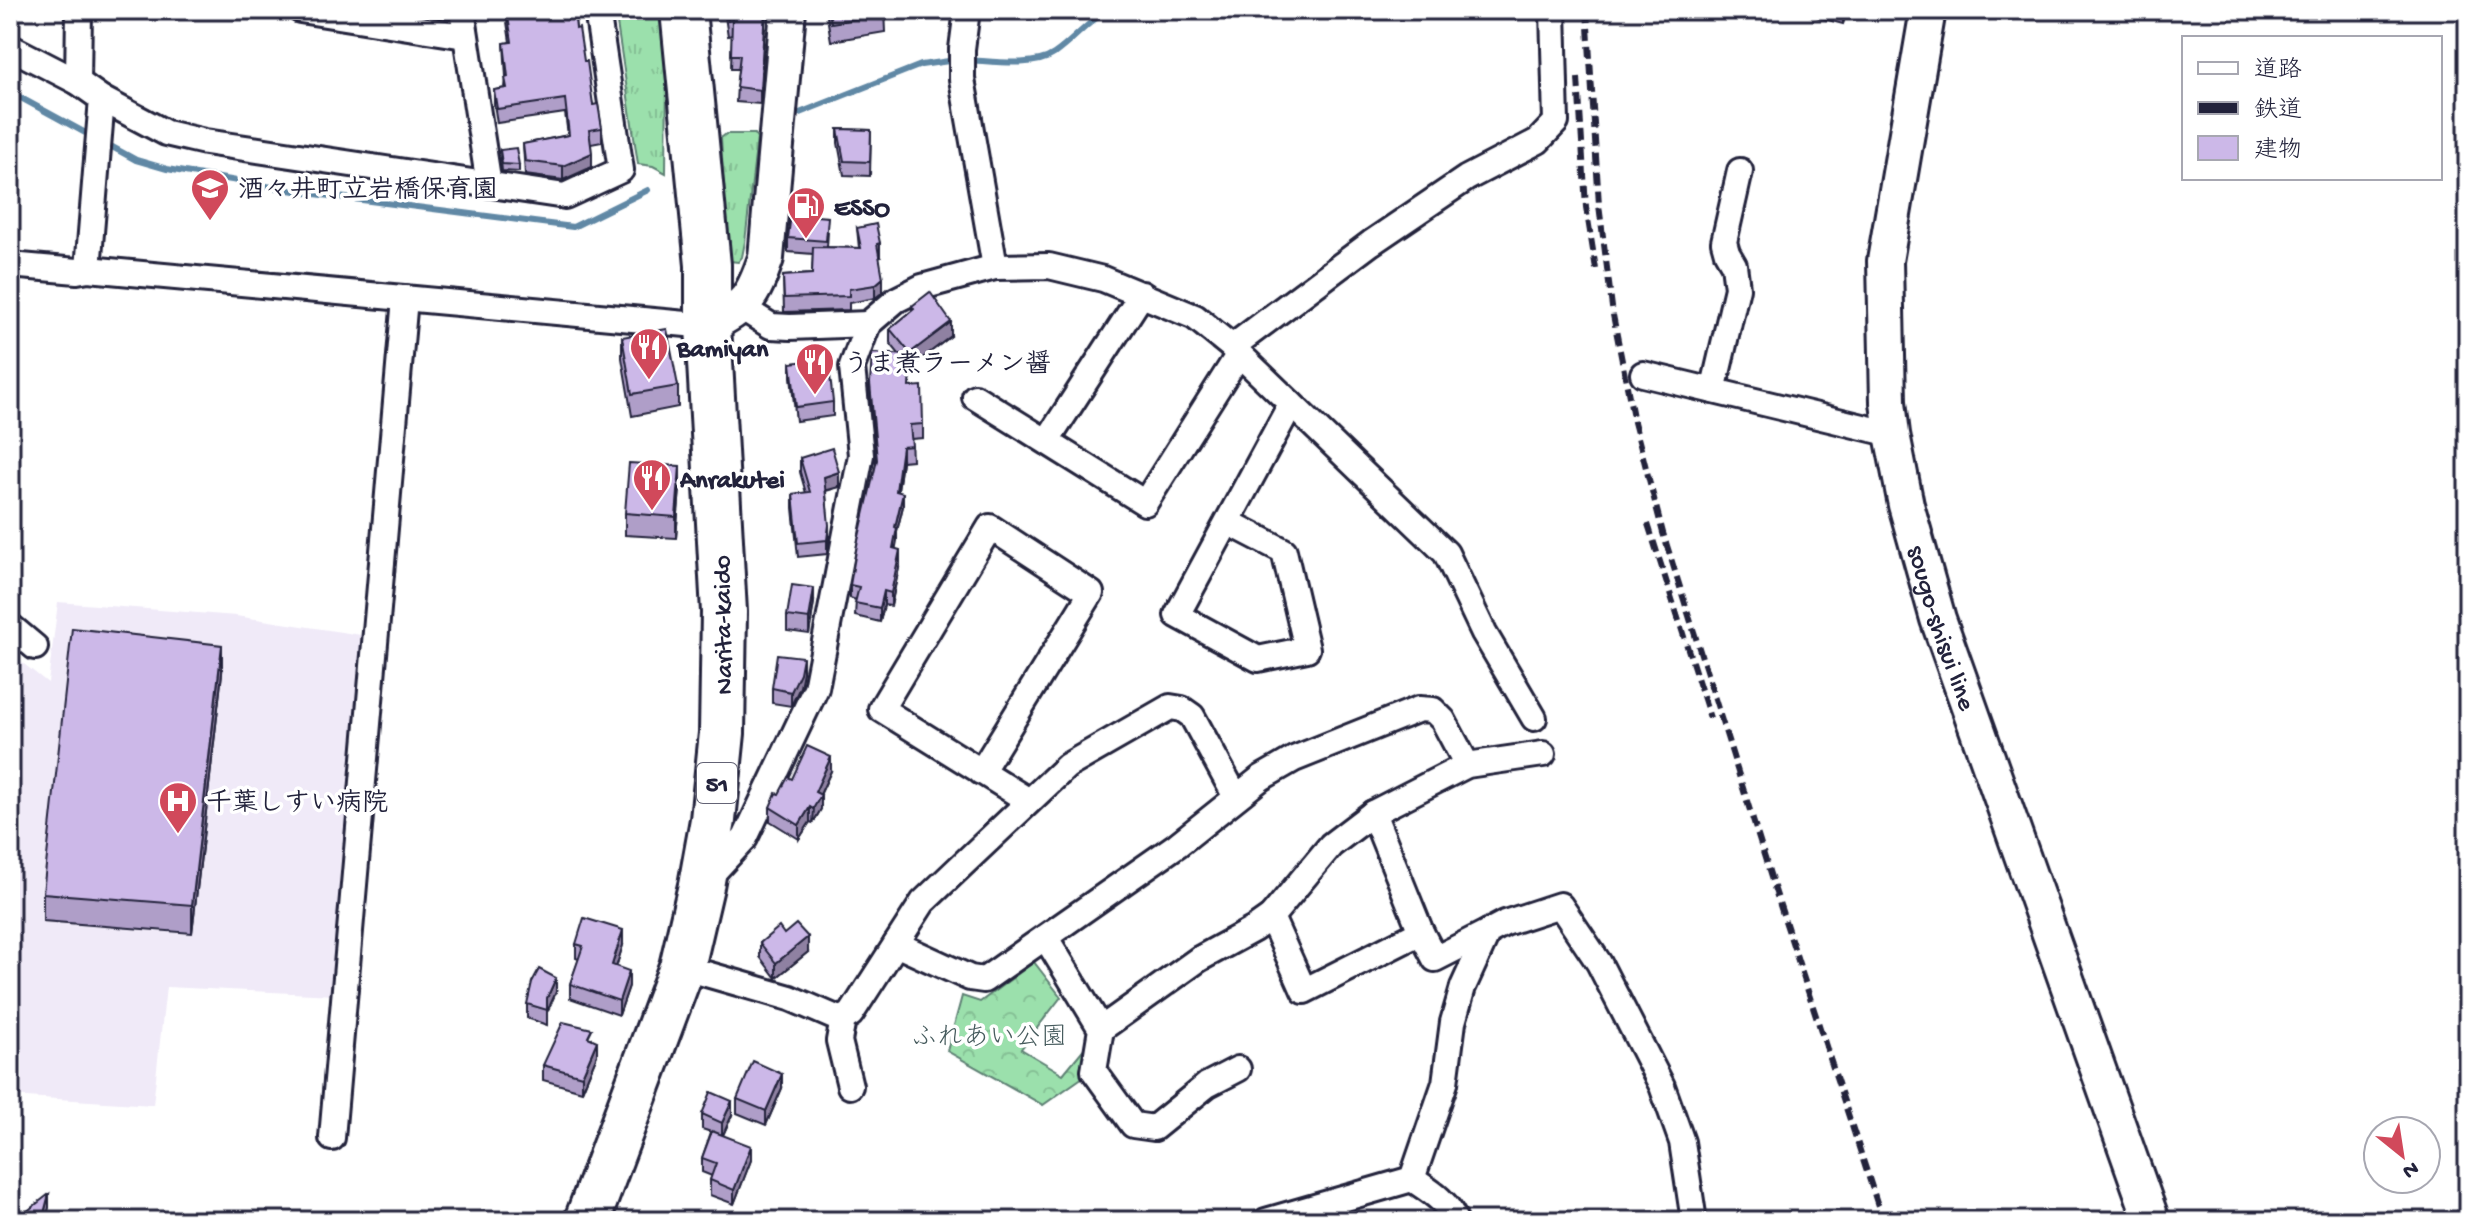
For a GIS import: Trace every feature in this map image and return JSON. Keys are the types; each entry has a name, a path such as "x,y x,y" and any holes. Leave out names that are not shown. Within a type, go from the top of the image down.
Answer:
{"highway":[{"name":"Narita-kaido","path":"587,1221 682,967 713,820 722,733 725,316 708,265 683,10"}],"main road":[{"path":"725,316 756,288 766,258 788,10"},
{"name":"sougo-shisui line","path":"1928,10 1885,261 1888,402 1892,434 1906,505 1938,619 2152,1221"}],"street":[{"path":"78,82 79,10"},
{"path":"462,10 489,185"},
{"path":"10,47 166,133 565,196 621,170 597,10"},
{"path":"967,10 962,79 995,267"},
{"path":"975,397 1145,503 1236,350 1371,243 1467,178 1538,141 1556,122 1553,10"},
{"path":"307,11 465,36"},
{"path":"88,269 102,99"},
{"path":"1713,391 1737,288 1734,265 1724,242 1740,171"},
{"path":"10,265 77,271 88,269 405,298 725,316 771,326 868,324"},
{"path":"701,886 745,838 816,688 861,455 852,367 868,324 896,300 922,287 995,267 1049,266 1103,279 1195,317 1236,350 1446,553 1484,633 1534,718"},
{"path":"1047,441 1142,294"},
{"path":"332,1138 405,298"},
{"path":"1643,374 1892,434"},
{"path":"1228,522 1284,551 1307,649 1258,659 1177,615 1291,404"},
{"path":"981,772 1091,593 990,527 881,709 981,772 1029,801"},
{"path":"10,626 35,647"},
{"path":"682,967 790,998 843,1019 851,1014 923,902 1067,766 1170,707 1182,709 1192,716 1236,797"},
{"path":"896,944 970,978 984,980 1177,845 1261,778 1294,759 1419,709 1433,710 1443,720 1467,765"},
{"path":"1101,1029 1199,959 1271,917 1331,845 1373,813 1467,765 1543,754"},
{"path":"1373,813 1435,959 1505,923 1560,905 1599,963 1662,1086 1682,1142 1694,1221"},
{"path":"1271,917 1304,991 1421,932"},
{"path":"1412,1179 1445,1083 1453,1022 1463,987 1488,932"},
{"path":"1046,938 1101,1029 1094,1071 1133,1125 1154,1128 1207,1085 1238,1069"},
{"path":"843,1019 839,1041 850,1086"},
{"path":"1266,1221 1412,1179"},
{"path":"1412,1179 1434,1194 1455,1221"}],"shaded area":[{"name":"千葉しすい病院","path":"58,602 236,616 361,635 334,995 166,987 153,1105 10,1096 10,653 48,683"}],"green space":[{"path":"615,10 660,10 667,71 666,173 653,166 638,164"},
{"path":"726,134 755,134 757,138 745,242 738,262 730,261 727,253 721,138"},
{"name":"ふれあい公園","path":"1034,962 1061,997 1021,1049 1063,1074 1086,1046 1083,1077 1043,1105 947,1051 962,996 980,1002"}],"building":[{"path":"507,10 574,10 584,61 587,61 593,105 598,104 602,128 589,130 592,153 563,166 525,161 523,144 569,135 565,99 497,109 494,90 507,88 504,43 512,42"},
{"path":"726,10 765,10 760,90 736,87 740,55 731,55 732,20 728,21"},
{"path":"829,10 884,10 885,14 831,23"},
{"path":"838,129 871,130 870,162 844,161"},
{"path":"516,148 519,165 502,164 500,150"},
{"path":"791,214 828,217 826,241 788,238"},
{"path":"876,224 883,278 875,285 849,289 849,296 784,298 783,276 812,274 813,247 861,248 857,228"},
{"path":"930,292 951,322 910,353 890,329"},
{"path":"667,329 678,386 632,394 622,337"},
{"path":"872,353 911,355 909,387 922,386 923,424 910,425 912,446 902,447 896,491 903,493 893,548 900,550 891,593 884,591 880,608 855,603 859,587 850,585 877,460 870,383"},
{"path":"828,358 833,402 796,407 791,363"},
{"path":"832,448 839,472 824,477 829,525 827,540 798,543 793,494 810,492 800,458"},
{"path":"629,463 680,466 676,517 625,513"},
{"path":"792,585 814,588 809,619 787,616"},
{"path":"72,628 222,645 192,905 43,893"},
{"path":"777,654 803,657 791,692 772,688"},
{"path":"807,746 831,757 815,792 821,795 799,825 770,807 788,777 792,779"},
{"path":"584,918 623,930 612,965 629,971 619,1001 570,984 583,946 576,944"},
{"path":"796,924 808,937 776,963 760,943 779,927 784,934"},
{"path":"539,969 556,978 547,998 547,1010 527,1004 532,982"},
{"path":"563,1022 592,1029 588,1037 597,1041 582,1076 543,1065"},
{"path":"753,1061 782,1074 766,1111 737,1099"},
{"path":"711,1092 732,1101 722,1123 702,1114"},
{"path":"712,1131 751,1146 734,1190 710,1180 716,1163 702,1158"},
{"path":"49,1194 42,1221 10,1221 10,1215 17,1219"}],"waterway":[{"path":"967,60 1012,63 1046,58 1108,10"},
{"path":"797,114 921,65 956,60"},
{"path":"10,92 91,136"},
{"path":"105,143 136,160 167,169 307,193 573,227 648,190"}],"railway":[{"path":"1587,10 1599,205 1613,315 1634,422 1663,533 1883,1221"},
{"path":"1578,78 1586,207 1596,269"},
{"path":"1648,524 1710,718"}],"place":[{"name":"酒々井町立岩橋保育園","path":"210,222"},
{"name":"ESSO","path":"806,240"},
{"name":"Bamiyan","path":"649,381"},
{"name":"うま煮ラーメン醤","path":"815,396"},
{"name":"Anrakutei","path":"652,512"},
{"name":"千葉しすい病院","path":"178,835"}]}
